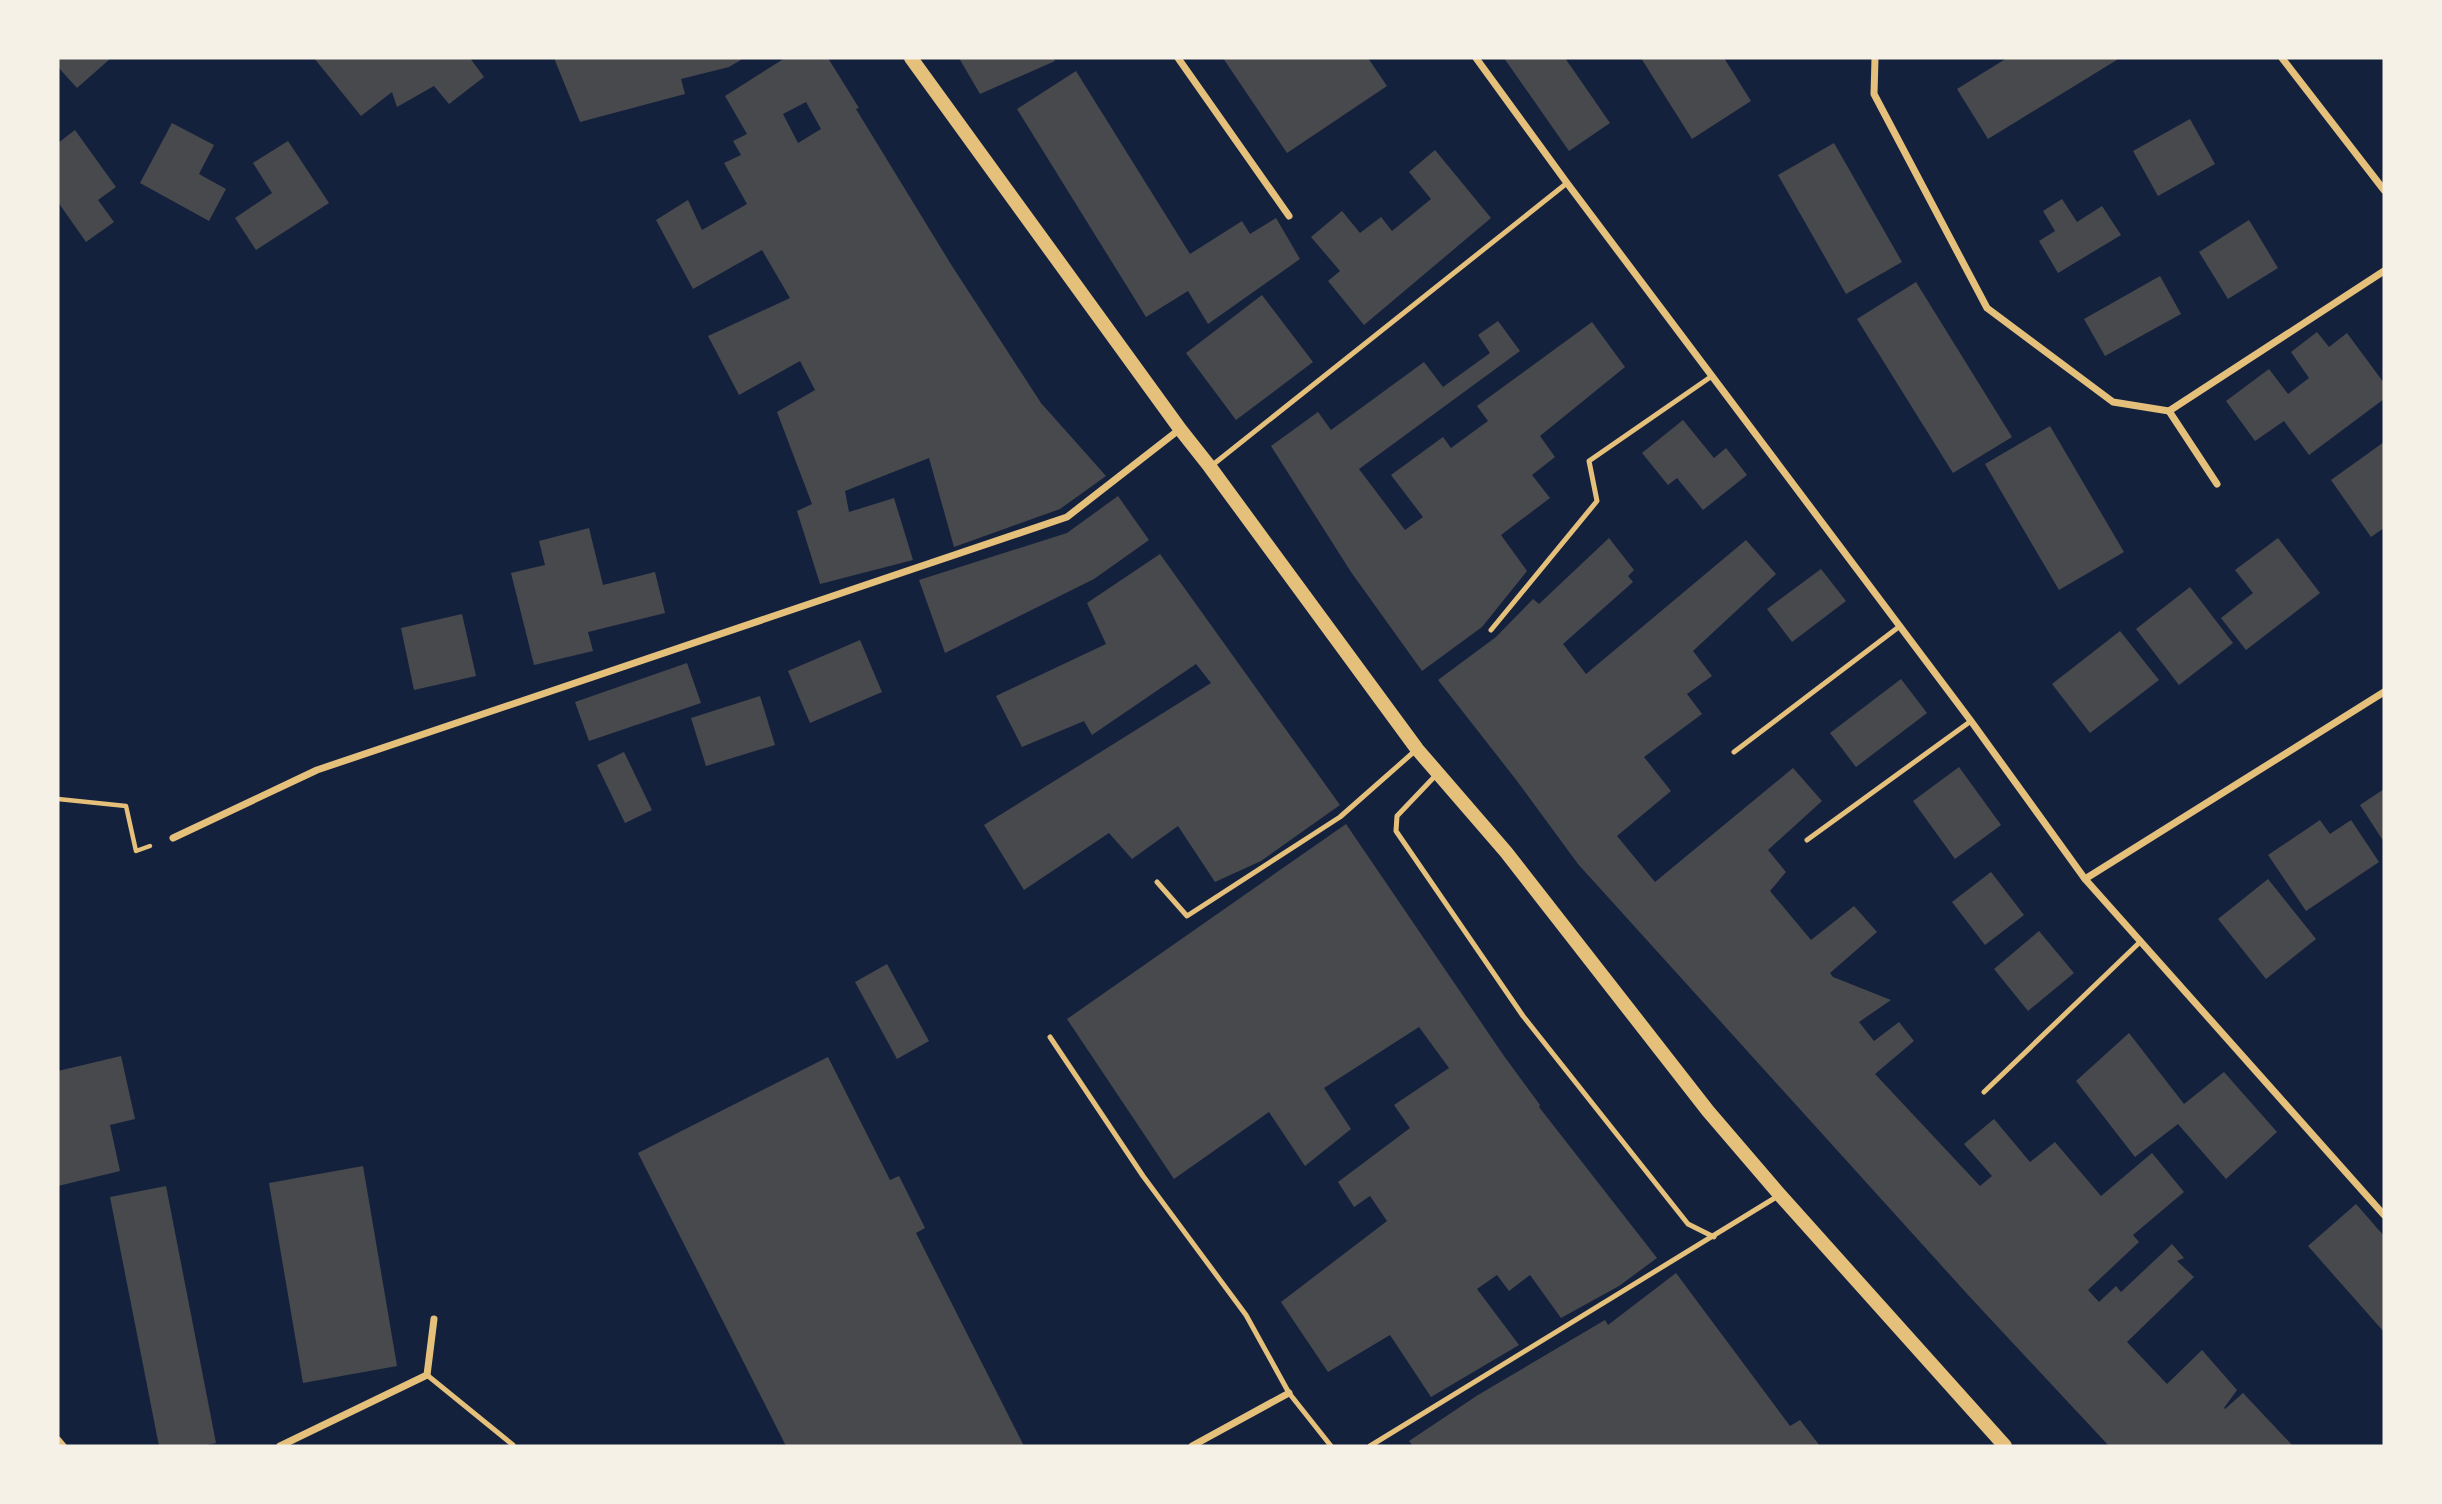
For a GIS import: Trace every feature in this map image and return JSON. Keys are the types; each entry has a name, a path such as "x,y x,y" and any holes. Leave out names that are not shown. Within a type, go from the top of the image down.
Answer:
{"main road":[{"path":"911,58 1180,429 1417,749 1506,852 1708,1111 2005,1446"}],"street":[{"path":"1178,58 1289,216"},
{"path":"1476,58 1972,721 2085,879 2384,1215"},
{"path":"1875,58 1874,94 1987,308 2113,402 2169,411 2384,271"},
{"path":"2282,58 2384,190"},
{"path":"2169,411 2217,484"},
{"path":"173,838 317,770 1067,517 1180,429"},
{"path":"2085,879 2384,692"},
{"path":"280,1446 426,1375 434,1319"},
{"path":"1192,1446 1289,1393"},
{"path":"58,1440 63,1446"}],"lane":[{"path":"1210,467 1567,183"},
{"path":"1491,630 1597,501 1589,461 1712,376"},
{"path":"1734,752 1900,626"},
{"path":"1807,840 1972,721"},
{"path":"1157,882 1186,916 1340,817 1417,749"},
{"path":"1439,773 1397,816 1396,831 1523,1016 1688,1224 1714,1237"},
{"path":"1984,1092 2141,942"},
{"path":"1050,1037 1143,1175 1245,1315 1289,1393 1331,1446"},
{"path":"1370,1446 1780,1195"},
{"path":"426,1375 513,1445"}],"path":[{"path":"58,799 126,806 136,851 173,838"}],"building":[{"path":"58,58 111,58 77,88 58,67"},
{"path":"314,58 470,58 484,77 449,104 434,86 397,107 392,92 361,116"},
{"path":"554,58 744,58 729,67 681,79 685,94 580,122"},
{"path":"785,58 828,58 952,266 1041,403 1106,476 1060,509 954,547 929,458 845,491 849,512 894,498 913,560 820,584 797,511 812,504 777,412 815,390 800,361 739,395 708,336 790,298 762,250 693,289 656,220 688,200 702,230 747,204 724,163 741,155 733,141 747,134 725,96","holes":["806,102 821,129 798,143 783,114"]},
{"path":"959,58 1053,58 1055,61 980,94"},
{"path":"1223,58 1368,58 1387,86 1287,153"},
{"path":"1504,58 1565,58 1610,123 1569,151"},
{"path":"1641,58 1724,58 1751,101 1692,139"},
{"path":"2007,58 2120,58 1988,139 1957,89"},
{"path":"1076,71 1190,254 1242,221 1250,234 1276,218 1300,259 1208,324 1188,291 1146,317 1017,109"},
{"path":"2190,119 2215,164 2158,196 2133,151"},
{"path":"172,123 214,145 199,174 226,189 209,221 140,183"},
{"path":"75,130 116,187 98,200 114,222 86,242 58,202 58,143"},
{"path":"288,141 329,203 256,250 235,218 272,193 253,163"},
{"path":"1834,143 1902,262 1846,294 1778,175"},
{"path":"1435,150 1491,218 1364,325 1328,281 1340,271 1311,237 1342,211 1360,233 1381,217 1392,231 1431,199 1409,172"},
{"path":"2062,199 2077,222 2102,206 2121,235 2058,273 2039,241 2055,231 2043,211"},
{"path":"2249,220 2278,268 2228,299 2199,252"},
{"path":"2160,276 2181,314 2105,356 2084,319"},
{"path":"1916,282 2012,437 1953,473 1857,319"},
{"path":"1262,295 1313,362 1236,420 1186,353"},
{"path":"1498,321 1520,351 1359,469 1405,530 1423,517 1391,475 1443,437 1451,448 1488,421 1477,406 1592,322 1625,367 1540,436 1555,457 1532,475 1550,498 1501,535 1527,571 1482,627 1422,671 1351,572 1271,446 1318,412 1331,430 1424,362 1443,387 1490,353 1478,335"},
{"path":"2317,332 2329,347 2347,333 2384,383 2384,399 2309,455 2284,421 2255,441 2226,401 2269,369 2288,394 2309,378 2291,352"},
{"path":"1683,420 1714,458 1726,448 1747,475 1703,510 1677,478 1668,485 1642,453"},
{"path":"2050,426 2124,552 2059,590 1985,464"},
{"path":"2384,442 2384,528 2371,537 2331,480"},
{"path":"1118,496 1149,540 1094,579 945,653 919,580 1067,533"},
{"path":"589,528 603,585 655,572 665,613 588,632 593,651 534,665 511,573 545,565 539,541"},
{"path":"1609,538 1634,570 1628,576 1633,582 1563,644 1586,674 1746,540 1776,574 1693,651 1712,676 1687,694 1702,714 1644,757 1671,791 1617,836 1655,882 1793,768 1822,801 1768,850 1786,872 1770,891 1811,940 1854,906 1877,932 1830,973 1833,977 1891,1000 1859,1022 1874,1041 1899,1022 1914,1041 1875,1074 1980,1186 1992,1176 1964,1144 1994,1119 2030,1162 2055,1142 2101,1196 2152,1153 2184,1192 2133,1235 2139,1242 2088,1290 2099,1302 2116,1286 2121,1292 2172,1244 2184,1258 2177,1261 2194,1277 2127,1342 2167,1384 2202,1350 2237,1390 2224,1408 2243,1393 2293,1446 2109,1446 1969,1296 1578,864 1438,680 1496,637 1533,599 1539,604"},
{"path":"2278,538 2320,593 2246,650 2221,618 2253,593 2235,570"},
{"path":"1160,554 1340,805 1261,861 1215,882 1178,826 1132,859 1109,833 1024,890 984,825 1211,683 1196,664 1092,735 1084,721 1022,747 996,696 1106,644 1087,603"},
{"path":"1821,569 1846,601 1792,642 1767,609"},
{"path":"2190,587 2233,643 2179,685 2136,629"},
{"path":"462,614 476,676 414,690 401,628"},
{"path":"2120,631 2159,680 2090,733 2052,684"},
{"path":"860,640 882,692 810,723 788,671"},
{"path":"687,663 701,703 589,741 575,702"},
{"path":"1901,679 1927,713 1856,767 1830,733"},
{"path":"760,696 775,745 706,766 691,718"},
{"path":"624,752 652,810 625,823 597,765"},
{"path":"1959,767 2001,825 1955,859 1913,801"},
{"path":"2384,789 2384,842 2360,805"},
{"path":"2320,820 2330,834 2351,820 2379,862 2306,911 2268,855"},
{"path":"1346,824 1539,1107 1657,1258 1619,1286 1561,1318 1530,1275 1509,1291 1497,1275 1477,1289 1519,1345 1431,1397 1390,1335 1328,1372 1281,1302 1387,1221 1370,1196 1354,1207 1338,1182 1410,1128 1394,1105 1449,1068 1419,1027 1324,1088 1351,1129 1305,1166 1269,1112 1174,1179 1067,1019"},
{"path":"1991,872 2024,915 1985,945 1952,902"},
{"path":"2268,879 2316,939 2266,979 2218,919"},
{"path":"2039,931 2074,973 2028,1011 1994,969"},
{"path":"887,964 929,1041 897,1059 855,982"},
{"path":"2129,1033 2184,1104 2224,1072 2277,1132 2226,1179 2178,1124 2135,1157 2076,1081"},
{"path":"121,1056 135,1119 110,1125 120,1171 58,1186 58,1071"},
{"path":"828,1057 890,1180 899,1176 925,1228 916,1233 1024,1446 786,1446 638,1153"},
{"path":"363,1166 397,1366 303,1383 269,1183"},
{"path":"166,1186 216,1443 202,1446 159,1446 110,1197"},
{"path":"2356,1204 2384,1236 2384,1332 2308,1246"},
{"path":"1676,1273 1790,1426 1800,1420 1820,1446 1413,1446 1409,1441 1478,1395 1605,1320 1608,1325"}]}
